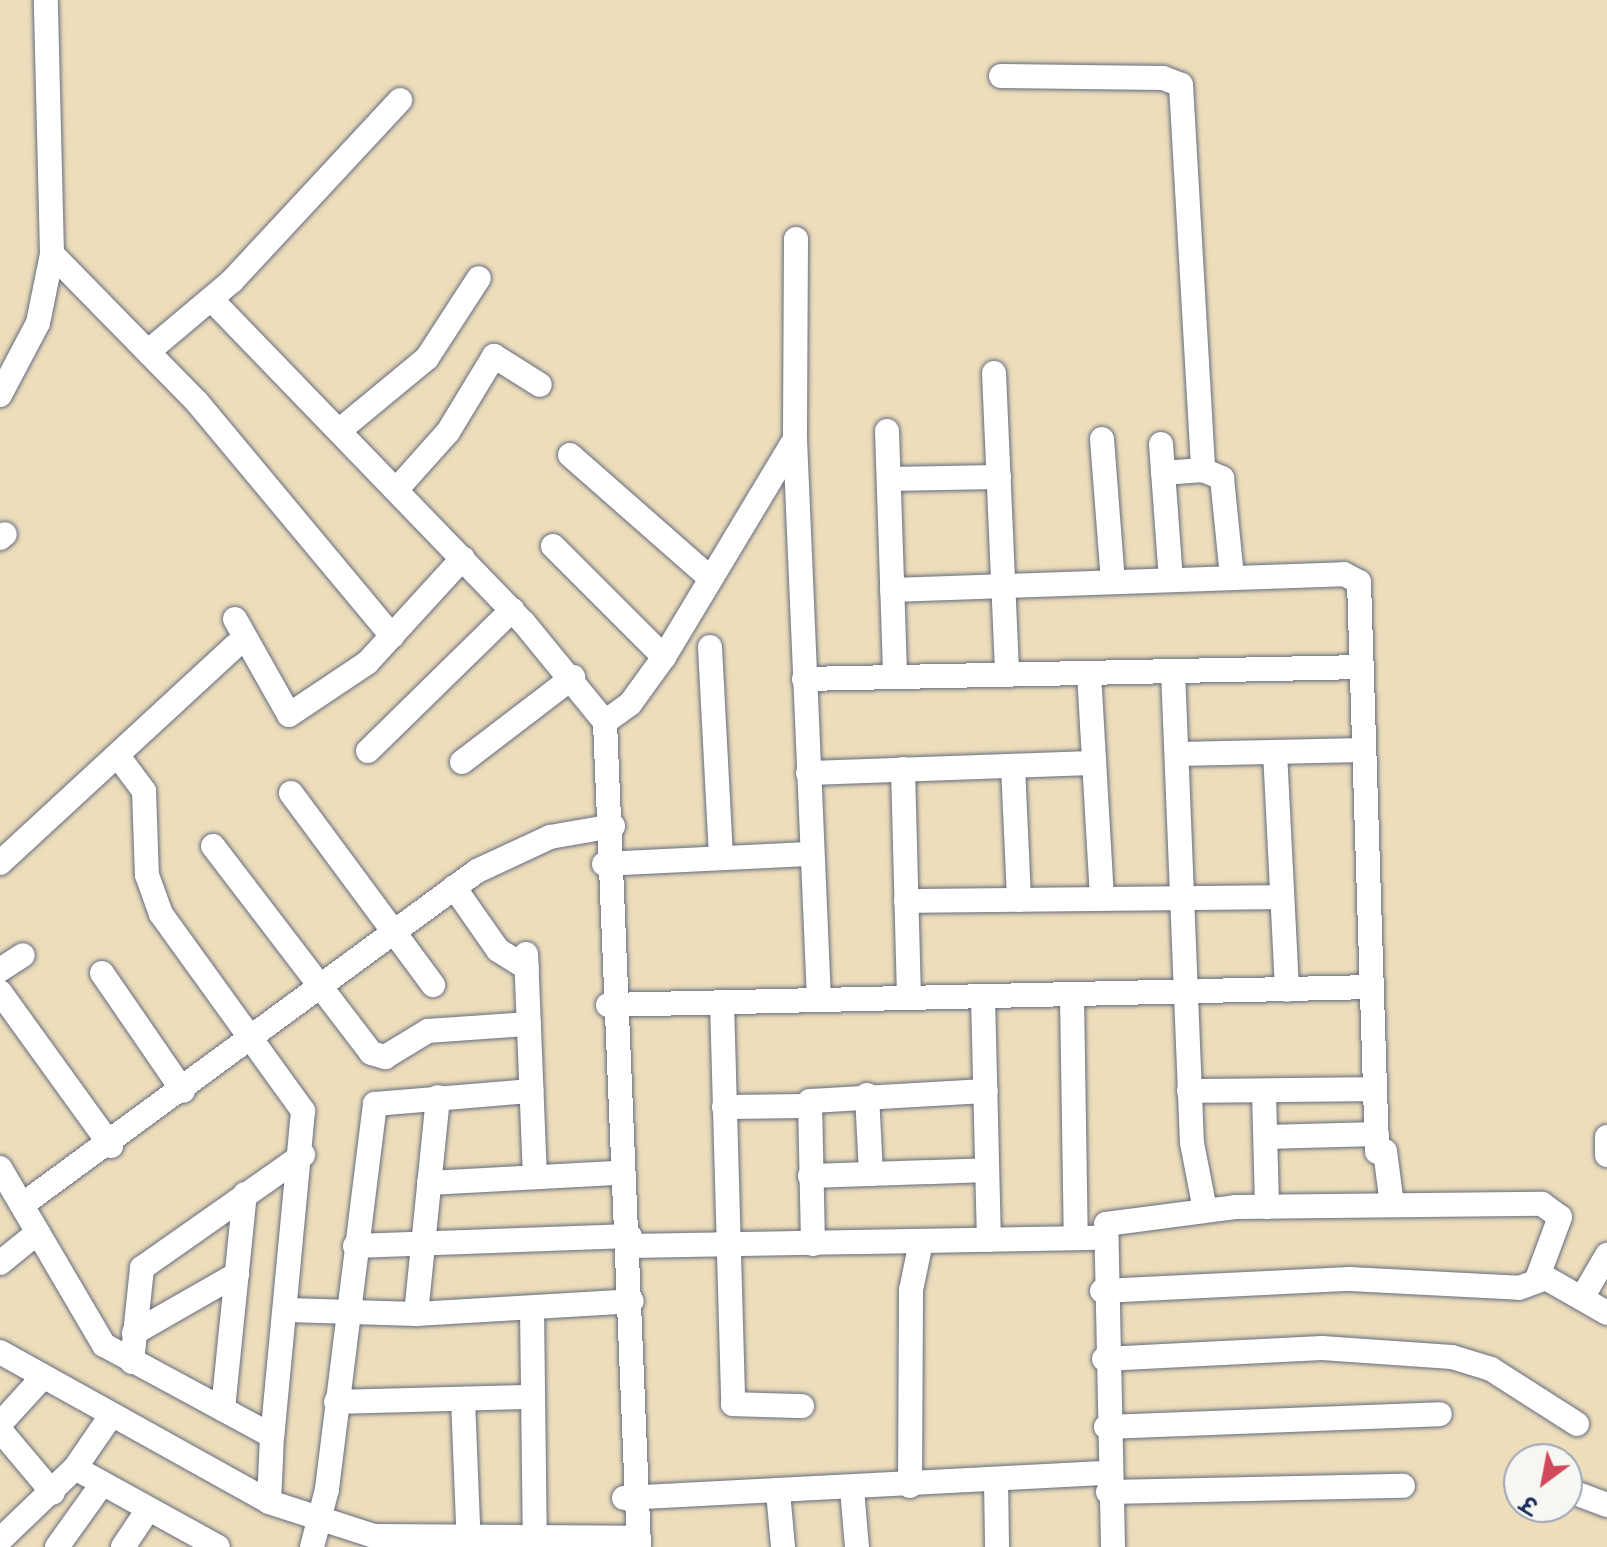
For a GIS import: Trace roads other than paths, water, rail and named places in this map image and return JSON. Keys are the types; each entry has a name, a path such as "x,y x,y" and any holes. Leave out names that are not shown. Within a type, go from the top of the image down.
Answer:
{"street":[{"path":"0,395 38,323 52,254 46,0"},
{"path":"1001,76 1163,78 1181,85 1203,470"},
{"path":"150,350 212,300 400,100"},
{"path":"796,239 795,439 819,999"},
{"path":"52,254 150,350 392,636"},
{"path":"340,430 427,358 479,278"},
{"path":"0,1352 110,1417 269,1502 316,1536 374,1536 469,1544 632,1543 626,1239 600,712 573,677 512,610 212,300"},
{"path":"397,489 448,432 494,356 540,385"},
{"path":"994,373 1007,675"},
{"path":"887,431 895,677"},
{"path":"600,712 630,704 664,657 795,439"},
{"path":"1102,439 1113,581"},
{"path":"1161,444 1171,579"},
{"path":"570,455 710,578"},
{"path":"1163,473 1203,470 1224,485 1232,577"},
{"path":"889,479 999,477"},
{"path":"553,546 664,657"},
{"path":"235,619 289,715 367,663 463,558"},
{"path":"892,590 1351,575 1361,589 1375,1089 1380,1146 1392,1205"},
{"path":"368,751 512,610"},
{"path":"0,863 236,645"},
{"path":"710,647 721,857"},
{"path":"804,679 1362,667"},
{"path":"1173,671 1191,994 1189,1091 1205,1210"},
{"path":"1089,673 1102,899"},
{"path":"462,762 573,677"},
{"path":"1178,754 1364,750"},
{"path":"1275,752 1287,990"},
{"path":"118,756 144,791 147,875 157,905 300,1101 303,1155 272,1436 269,1502"},
{"path":"808,773 1094,763"},
{"path":"1013,766 1019,900"},
{"path":"903,769 909,998"},
{"path":"291,793 433,985"},
{"path":"22,1205 111,1146 454,887 539,841 608,827"},
{"path":"213,846 320,988 377,1056 382,1072 375,1104 316,1536"},
{"path":"609,864 812,854"},
{"path":"454,887 498,950 527,961 535,1177"},
{"path":"906,901 1282,897"},
{"path":"0,970 23,955"},
{"path":"102,973 183,1091"},
{"path":"614,1005 1191,994 1371,987"},
{"path":"0,992 111,1146"},
{"path":"1072,996 1076,1238"},
{"path":"983,997 989,1240"},
{"path":"722,1002 733,1404 802,1406"},
{"path":"614,1005 615,1173 626,1239"},
{"path":"377,1056 428,1031 529,1024"},
{"path":"1189,1091 1375,1089"},
{"path":"375,1104 531,1091"},
{"path":"724,1107 808,1106 821,1096 986,1091"},
{"path":"1264,1092 1267,1207"},
{"path":"867,1095 871,1174"},
{"path":"416,1314 438,1097"},
{"path":"808,1106 813,1244"},
{"path":"1266,1137 1380,1146"},
{"path":"1607,1137 1607,1155"},
{"path":"132,1362 142,1268 303,1155"},
{"path":"0,1168 104,1345 272,1436"},
{"path":"810,1176 987,1170"},
{"path":"429,1183 615,1173"},
{"path":"223,1409 245,1194"},
{"path":"1102,1291 1350,1279 1519,1288 1537,1279 1560,1217 1551,1205 1392,1205 1205,1210 1113,1220 1101,1238 1102,1291 1108,1482 1113,1547"},
{"path":"0,1263 37,1233"},
{"path":"355,1246 422,1247 626,1239 729,1245 1101,1238"},
{"path":"910,1486 911,1290 921,1242"},
{"path":"1582,1298 1607,1255"},
{"path":"134,1333 237,1274"},
{"path":"1537,1279 1582,1298 1607,1313"},
{"path":"288,1310 346,1315 416,1314 626,1302"},
{"path":"532,1308 534,1544"},
{"path":"1104,1359 1322,1348 1452,1357 1491,1369 1577,1424"},
{"path":"0,1424 42,1378"},
{"path":"336,1402 533,1397"},
{"path":"463,1399 469,1544"},
{"path":"1106,1427 1440,1414"},
{"path":"0,1540 53,1493 75,1468 110,1417"},
{"path":"0,1430 53,1493"},
{"path":"75,1468 100,1487 218,1547"},
{"path":"631,1498 996,1480 1403,1486"},
{"path":"996,1480 997,1547"},
{"path":"57,1547 100,1487"},
{"path":"852,1489 857,1547"},
{"path":"778,1492 783,1547"},
{"path":"1583,1496 1607,1505"},
{"path":"123,1547 147,1511"}]}
